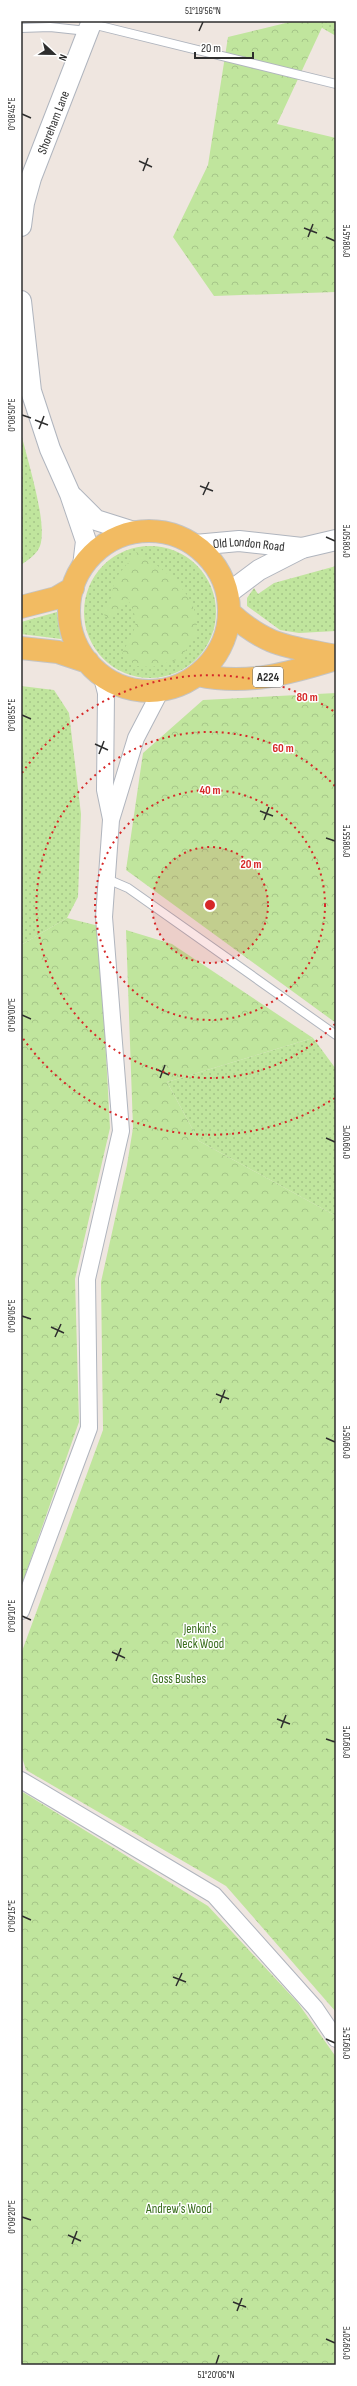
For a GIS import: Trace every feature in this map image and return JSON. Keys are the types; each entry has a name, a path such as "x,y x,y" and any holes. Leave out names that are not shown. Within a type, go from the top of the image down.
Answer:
{"main road":[{"path":"152,531 167,533 195,545 211,560 221,577 228,603 226,631 220,648 198,675 187,683 160,692 132,689 115,683 95,668 79,650 71,629 69,608 72,588 83,566 93,553 112,540 134,532 152,531"},
{"path":"21,607 56,598 72,588"},
{"path":"228,603 251,631 271,642 336,656"},
{"path":"21,648 58,652 95,668"},
{"name":"A224","path":"198,675 227,680 258,679 280,676 336,659"}],"street":[{"name":"Shoreham Lane","path":"21,222 30,178 90,25"},
{"path":"21,301 31,391 50,449 70,494 86,541 83,566"},
{"path":"70,494 96,520 134,532"},
{"name":"Old London Road","path":"228,603 259,570 302,548 336,540"},
{"name":"Old London Road","path":"195,545 239,541 302,548"},
{"path":"95,668 106,694 105,790 112,820"},
{"path":"21,1611 89,1428 87,1279 121,1131 104,917 112,820 136,738 160,692"},
{"path":"21,1780 214,1895 315,2008 336,2038"}],"lane":[{"path":"21,28 90,25 336,84"},
{"path":"107,879 128,888 336,1035"}],"green space":[{"path":"294,21 325,21 277,124 336,138 336,292 214,296 173,237 208,165 228,37"},
{"path":"310,21 336,21 336,36"},
{"path":"21,433 36,491 42,536 37,552 21,565"},
{"path":"156,546 175,551 187,557 197,565 205,575 211,587 215,599 215,625 211,637 205,649 197,659 187,667 175,673 163,677 144,678 125,673 113,667 103,659 95,649 89,637 85,625 84,606 89,587 95,575 103,565 113,557 125,551 137,547"},
{"path":"137,552 158,566 179,585 193,607 197,619 195,635 180,659 152,667 136,666 122,654 133,632 136,621 132,607 127,598 110,620 102,613 112,596 114,580"},
{"path":"336,566 336,631 299,633 280,630 247,606 247,598 254,588 258,594 274,583"},
{"path":"57,612 61,639 21,634 21,622"},
{"path":"21,686 54,690 69,713 81,814 78,897 67,918 21,945"},
{"path":"336,693 336,1023 126,870 143,753 203,700"},
{"path":"67,918 99,926 110,1128 75,1279 79,1422 21,1587 21,945"},
{"name":"Goss Bushes","path":"126,930 172,944 313,1038 167,1082 199,1141 336,1216 336,2012 226,1886 26,1770 21,1754 21,1654 103,1430 101,1282 127,1165 133,1128"},
{"path":"313,1038 336,1069 336,1216 199,1141 167,1082"},
{"name":"Andrew's Wood","path":"21,1791 208,1906 298,2003 336,2057 336,2365 21,2365"}],"park label":[{"name":"Jenkin's Neck Wood","path":"200,1636"}]}
